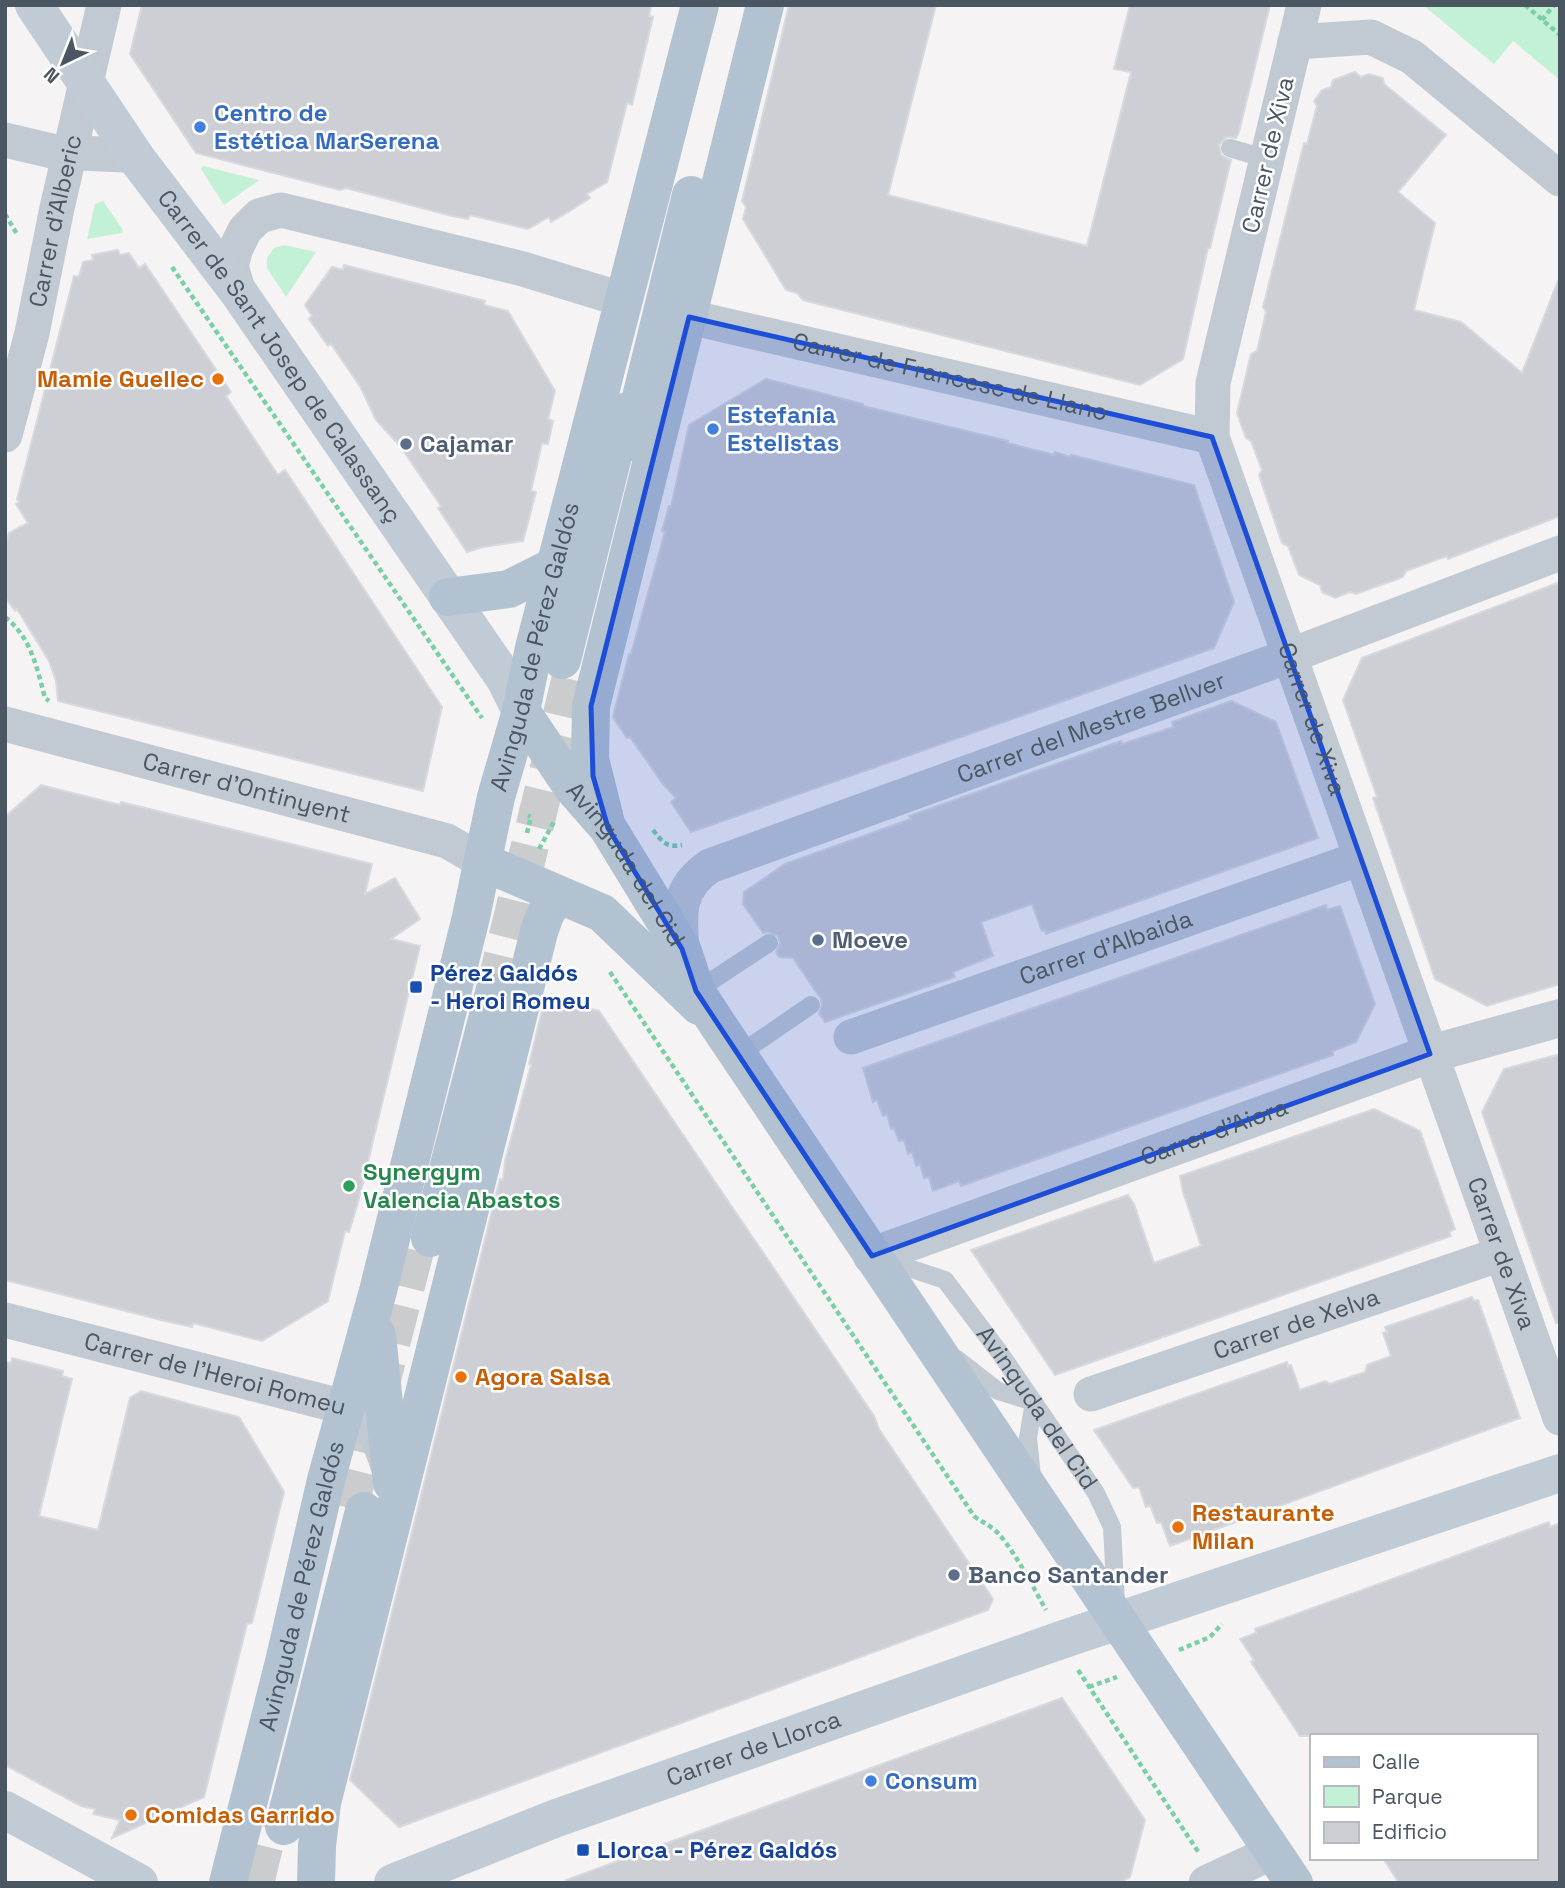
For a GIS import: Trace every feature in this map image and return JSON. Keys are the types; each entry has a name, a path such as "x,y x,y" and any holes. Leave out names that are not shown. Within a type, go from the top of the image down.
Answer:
{"main road":[{"name":"Carrer de Sant Josep de Calassanç","path":"34,5 137,159 239,293 505,679 521,711"},
{"name":"Avinguda de Pérez Galdós","path":"228,1883 326,1480 379,1291 483,862 496,797 521,711 534,648 700,5"},
{"name":"Avinguda de Pérez Galdós","path":"724,5 568,663 739,5"},
{"path":"608,828 590,759 591,706 765,5"},
{"path":"448,597 509,589 555,566"},
{"name":"Avinguda del Cid","path":"521,711 583,799 608,828 682,949 696,991 728,1040 1284,1867"},
{"name":"Avinguda del Cid","path":"483,862 602,913 728,1040"},
{"name":"Avinguda de Pérez Galdós","path":"277,1824 375,1498 539,932 546,910 555,900 546,890"},
{"path":"425,1237 487,991"},
{"name":"Avinguda de Pérez Galdós","path":"316,1883 322,1803 375,1498 379,1291"},
{"name":"Carrer de Llorca","path":"393,1883 554,1819 1060,1640 1560,1473"},
{"path":"5,1810 139,1883"},
{"path":"460,1883 501,1852 554,1819"}],"street":[{"name":"Carrer d'Alberic","path":"5,435 32,333 57,208 104,5"},
{"name":"Carrer de Xiva","path":"1304,5 1213,383 1212,438 1560,1418"},
{"path":"1295,42 1371,37 1412,57 1560,179"},
{"path":"5,140 42,150 125,155 137,159"},
{"path":"239,293 231,266 245,230 259,216 281,210 523,269 624,300"},
{"name":"Carrer de Francesc de Llano","path":"689,317 1212,438"},
{"name":"Carrer del Mestre Bellver","path":"682,949 682,902 688,885 696,875 710,866 1289,656 1560,553"},
{"path":"5,698 5,707"},
{"name":"Carrer d'Ontinyent","path":"5,724 447,841 483,862"},
{"name":"Carrer d'Albaida","path":"851,1037 933,999 1361,858"},
{"name":"Carrer d'Aiora","path":"872,1256 1430,1054 1560,1018"},
{"name":"Carrer de Xelva","path":"1091,1394 1501,1254"},
{"name":"Carrer de l'Heroi Romeu","path":"5,1320 348,1408 361,1415 382,1445 375,1498"},
{"path":"1205,1872 1284,1867"}],"lane":[{"path":"1230,148 1267,159"},
{"path":"696,991 769,943"},
{"path":"728,1040 811,1005"},
{"name":"Avinguda del Cid","path":"872,1256 945,1280 1000,1353 1096,1493 1112,1527 1118,1621"},
{"path":"924,1333 998,1391 1034,1402 1028,1438 1034,1497"}],"path":[{"path":"1525,5 1560,35"},
{"path":"1542,20 1554,5"},
{"path":"5,214 19,238"},
{"path":"166,258 484,721"},
{"path":"546,890 539,849 557,818 583,799"},
{"path":"527,834 531,817"},
{"path":"604,963 974,1516 1000,1536 1028,1578 1088,1687 1205,1872"},
{"path":"1088,1687 1101,1683"}],"highlighted area":[{"path":"689,317 1212,437 1430,1054 872,1256 696,991 682,949 608,828 593,776 591,706"}],"green space":[{"path":"1423,5 1560,5 1560,80 1513,41 1494,64"},
{"path":"203,166 259,180 224,205 201,169"},
{"path":"103,201 123,230 122,233 87,239 95,204"},
{"path":"284,245 316,252 286,297 267,268 267,258 274,248"}],"building":[{"path":"142,5 651,5 649,16 653,17 632,105 627,103 607,182 587,194 590,198 573,209 551,222 549,217 528,229 470,215 468,219 452,216 196,153 130,54"},
{"path":"789,5 936,5 888,195 1087,246 1131,72 1114,69 1130,5 1270,5 1239,132 1236,138 1227,137 1219,145 1221,155 1231,160 1183,359 1140,385 803,300 797,293 786,290 743,219 746,207 742,201"},
{"path":"1355,72 1361,77 1369,74 1383,78 1384,84 1446,135 1398,192 1435,223 1414,310 1461,322 1522,373 1558,281 1560,282 1560,516 1448,559 1447,556 1406,571 1403,577 1356,594 1350,592 1335,598 1322,592 1320,585 1299,575 1288,546 1282,543 1259,475 1262,470 1237,413 1251,354 1257,351 1266,312 1263,307 1304,143 1307,144 1317,106 1314,101 1322,90 1331,87 1333,80"},
{"path":"118,250 120,255 129,253 139,268 145,264 231,392 226,396 278,475 285,470 442,707 423,791 58,701 56,681 49,661 17,609 15,611 5,597 5,548 9,533 28,523 16,504 19,502 17,499 74,276 79,277 83,262 93,260 92,255"},
{"path":"344,265 485,301 484,305 508,311 555,391 548,419 553,421 548,444 542,443 531,491 536,492 523,541 467,552 438,508 441,506 400,446 376,420 361,388 331,344 328,346 309,319 312,316 305,305 332,267 343,270"},
{"path":"766,379 1054,455 1055,452 1070,457 1071,455 1194,485 1234,602 1214,648 691,832 671,802 676,798 613,717 665,532 662,531 669,506 671,507 689,425"},
{"path":"1560,582 1560,984 1487,1006 1435,979 1373,798 1377,797 1343,700 1362,658"},
{"path":"1231,701 1276,722 1318,838 1046,934 1045,930 1042,931 1032,904 981,922 993,956 953,972 955,977 825,1022 819,1013 821,999 793,958 779,957 776,952 780,943 778,936 769,932 763,933 743,904 744,892 785,864 911,819 909,816 1121,741 1122,744 1174,727 1172,722"},
{"path":"41,785 372,864 365,894 395,878 420,919 391,939 420,946 359,1199 349,1232 345,1231 328,1301 262,1341 193,1323 192,1327 161,1320 5,1280 5,817"},
{"path":"1326,905 1327,910 1340,906 1375,1004 1356,1042 1333,1051 1333,1055 961,1186 959,1181 933,1191 929,1177 924,1178 920,1164 916,1166 912,1152 908,1154 904,1140 899,1141 894,1128 891,1129 887,1114 883,1116 877,1100 873,1102 863,1068"},
{"path":"545,998 599,1011 874,1416 879,1429 993,1599 988,1610 399,1827 350,1780 500,1179 503,1180 505,1161 531,1065 529,1064"},
{"path":"1560,1054 1560,1322 1556,1323 1482,1112 1504,1069"},
{"path":"1374,1109 1420,1131 1455,1229 1449,1232 1451,1236 1055,1375 971,1250 1128,1195 1134,1204 1154,1263 1201,1246 1180,1176"},
{"path":"1472,1297 1474,1301 1478,1300 1520,1418 1170,1546 1161,1522 1157,1523 1150,1505 1146,1507 1139,1487 1133,1488 1094,1430 1287,1362 1288,1366 1291,1365 1300,1390 1325,1381 1330,1384 1365,1372 1367,1365 1391,1356 1383,1333 1387,1332 1385,1327"},
{"path":"12,1358 63,1371 62,1376 72,1379 39,1516 98,1530 130,1398 141,1391 239,1417 284,1492 252,1623 247,1624 204,1797 112,1838 120,1820 93,1814 95,1809 81,1806 5,1765 5,1362 11,1363"},
{"path":"1549,1522 1550,1527 1560,1523 1560,1883 1399,1883 1384,1860 1537,1860 1537,1734 1300,1736 1251,1662 1254,1660 1240,1639 1256,1633 1255,1629"},
{"path":"1062,1698 1145,1820 1130,1877 1119,1883 567,1883 566,1880"}],"tunnel":[{"path":"494,993 574,665"},
{"path":"349,1508 419,1235"},
{"path":"255,1883 270,1822"}],"place":[{"name":"Centro de Estética MarSerena","path":"200,127"},
{"name":"Mamie Guellec","path":"218,379"},
{"name":"Estefania Estelistas","path":"713,429"},
{"name":"Cajamar","path":"406,444"},
{"name":"Moeve","path":"818,940"},
{"name":"Pérez Galdós - Heroi Romeu","path":"416,987"},
{"name":"Synergym Valencia Abastos","path":"349,1186"},
{"name":"Agora Salsa","path":"461,1377"},
{"name":"Restaurante Milan","path":"1178,1527"},
{"name":"Banco Santander","path":"954,1575"},
{"name":"Consum","path":"871,1781"},
{"name":"Comidas Garrido","path":"131,1815"},
{"name":"Llorca - Pérez Galdós","path":"583,1850"}]}
